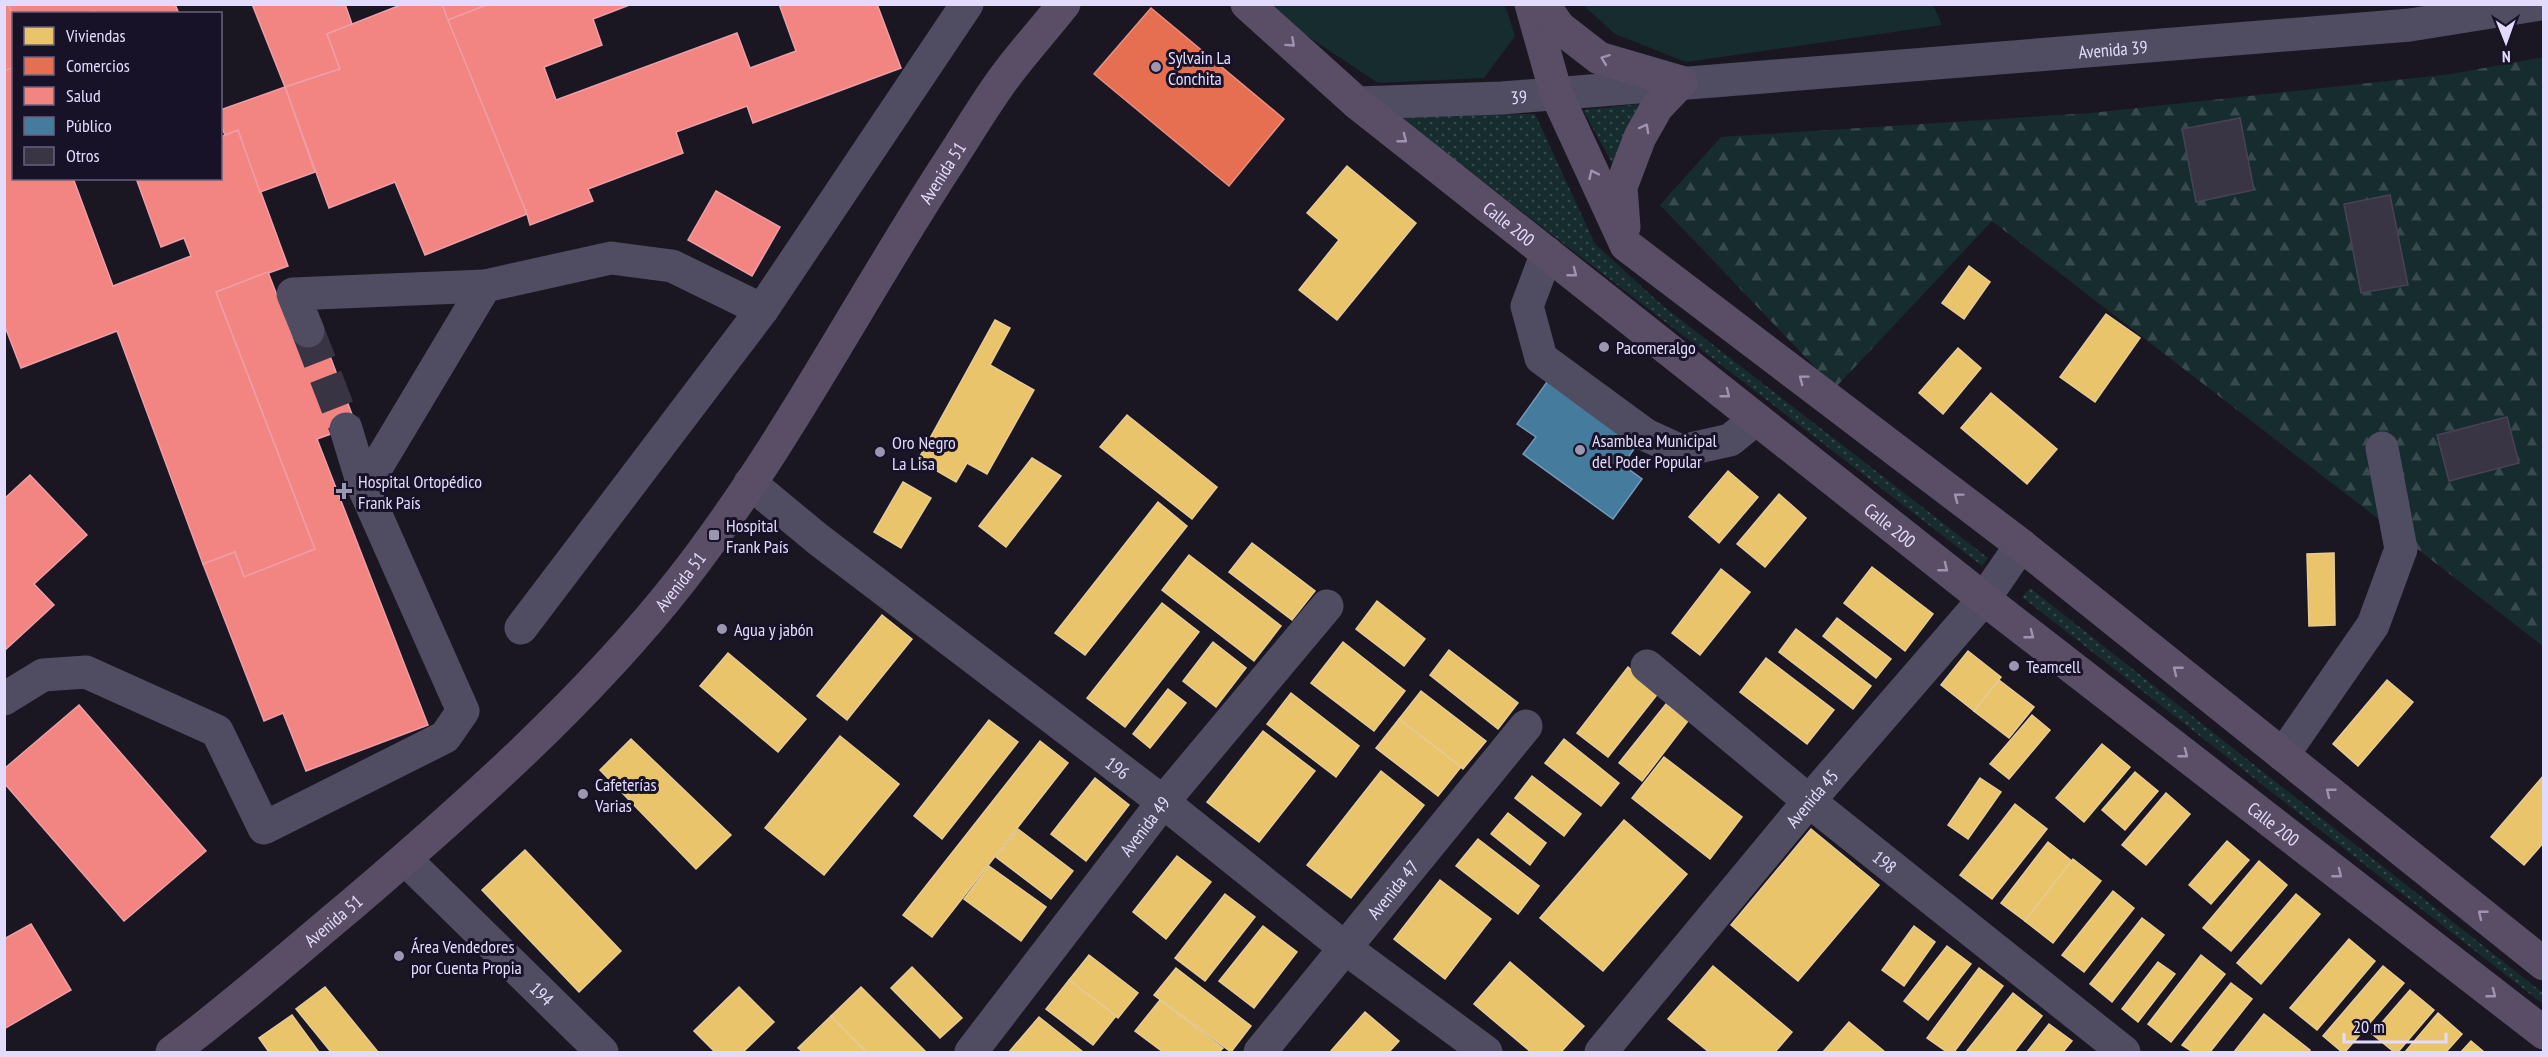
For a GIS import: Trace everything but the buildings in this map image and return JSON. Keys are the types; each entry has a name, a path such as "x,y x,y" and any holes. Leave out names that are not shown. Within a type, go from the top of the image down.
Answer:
{"main road":[{"name":"Avenida 51","path":"172,1053 209,1025 405,859 482,789 618,655 682,579 750,483 837,348 872,285 966,135 1006,75 1064,4"},
{"name":"Calle 200","path":"1247,4 1358,103 1756,419 1984,599 2544,1033"},
{"path":"1532,4 1556,93 1626,245 2021,545 2544,964"},
{"path":"1543,4 1559,27 1599,58 1681,82 1657,107 1641,137 1622,187 1626,245"}],"street":[{"path":"521,628 762,310 967,4"},
{"name":"Avenida 39","path":"1681,82 2410,25 2541,4"},
{"name":"39","path":"1358,103 1556,93 1681,82"},
{"path":"1547,253 1527,306 1541,358 1646,435 1681,451 1730,440 1756,419"},
{"path":"308,331 293,294 484,286 611,258 672,266 762,310"},
{"path":"364,488 484,286"},
{"path":"4,699 43,675 86,672 217,731 264,828 445,737 463,711 364,488 346,429"},
{"path":"2283,755 2373,625 2401,549 2382,448"},
{"name":"196","path":"750,483 819,540 1163,802 1346,948 1486,1053"},
{"name":"Avenida 45","path":"1601,1053 1809,801 1984,599 2021,545"},
{"name":"Avenida 49","path":"971,1053 1163,802 1328,606"},
{"name":"198","path":"1647,666 1809,801 2124,1053"},
{"name":"Avenida 47","path":"1260,1053 1526,726"},
{"name":"194","path":"405,859 602,1053"}],"green space":[{"path":"1261,5 1505,5 1515,36 1484,78 1378,83"},
{"path":"1583,5 1933,5 1942,25 1686,62 1615,34"},
{"path":"2543,57 2543,646 1992,221 1835,388 1660,205 1721,137 2091,113 2452,74"},
{"path":"1640,104 1624,131 1617,172 1583,110"},
{"path":"1535,114 1595,244 1663,306 1988,558 1982,566 1397,115"},
{"path":"2030,588 2543,993 2543,1004 2022,597"}],"tunnel":[{"path":"308,331 346,429"}],"place":[{"name":"Sylvain La Conchita","path":"1156,67"},
{"name":"Pacomeralgo","path":"1604,347"},
{"name":"Asamblea Municipal del Poder Popular","path":"1580,450"},
{"name":"Oro Negro La Lisa","path":"880,452"},
{"name":"Hospital Ortopédico Frank País","path":"344,491"},
{"name":"Hospital Frank País","path":"714,535"},
{"name":"Agua y jabón","path":"722,629"},
{"name":"Teamcell","path":"2014,666"},
{"name":"Cafeterías Varias","path":"583,794"},
{"name":"Área Vendedores por Cuenta Propia","path":"399,956"}]}
